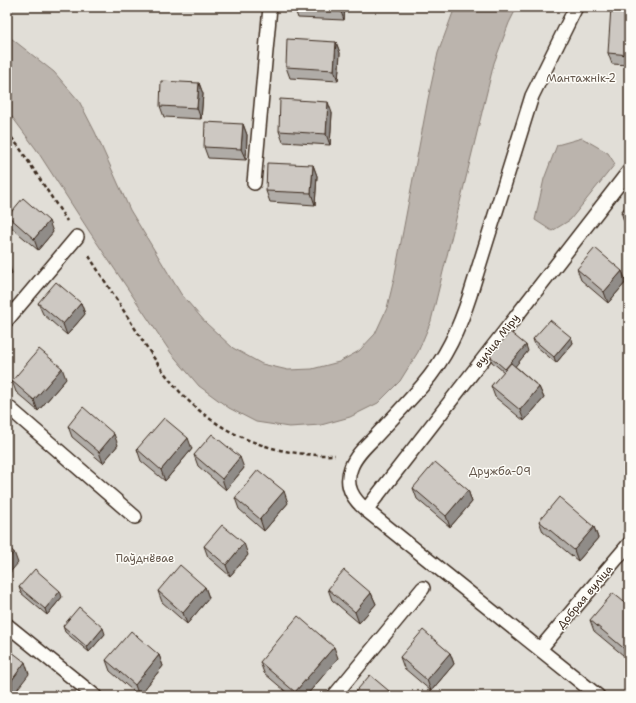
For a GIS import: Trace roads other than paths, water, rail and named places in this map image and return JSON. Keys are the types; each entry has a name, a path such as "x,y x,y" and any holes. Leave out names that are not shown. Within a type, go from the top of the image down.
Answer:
{"lane":[{"path":"254,183 270,7"},
{"path":"576,7 532,96 470,295 463,316 447,352 436,370 361,452 351,467 349,483 353,497 366,510 598,696"},
{"name":"вуліца Міру","path":"366,510 629,171"},
{"path":"7,320 77,237"},
{"path":"7,406 135,517"},
{"name":"Добрая вуліца","path":"540,649 629,544"},
{"path":"334,696 423,588"},
{"path":"7,625 95,696"}],"park label":[{"name":"Мантажнік-2","path":"581,78"},
{"name":"Дружба-09","path":"500,471"},
{"name":"Паўднёвае","path":"145,558"}]}
